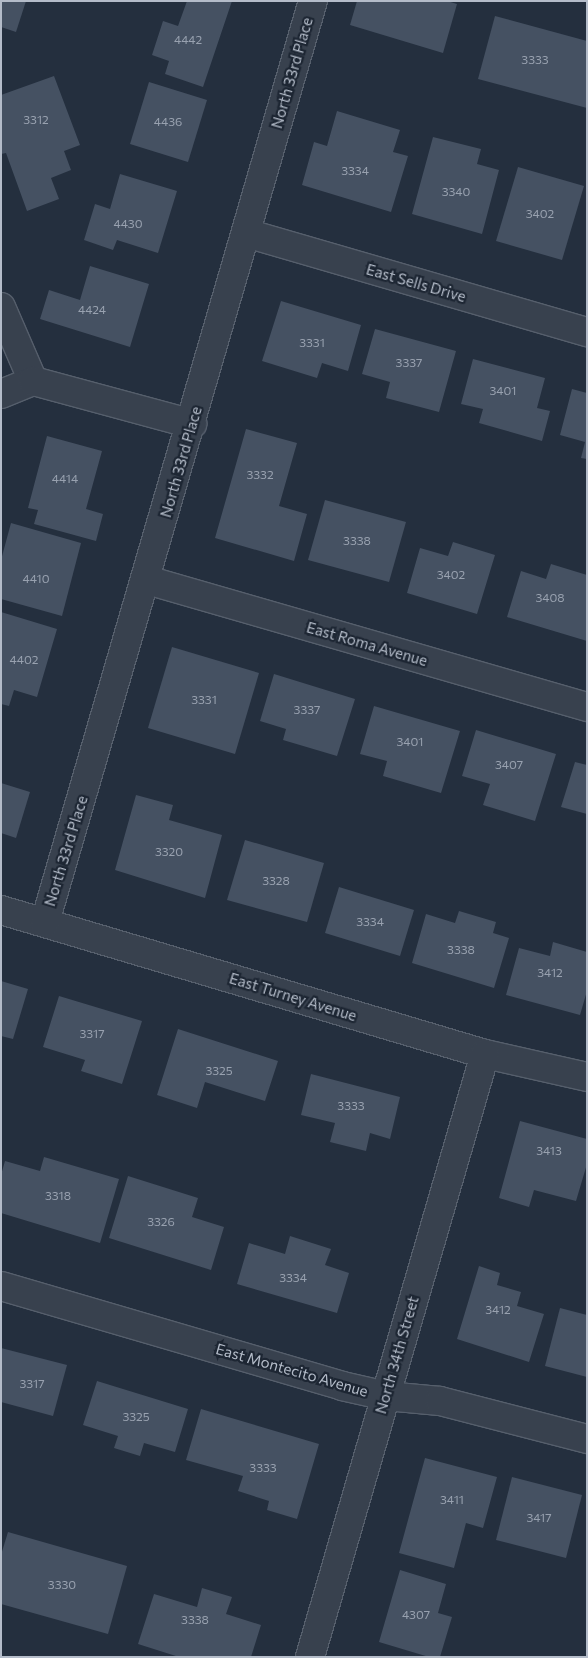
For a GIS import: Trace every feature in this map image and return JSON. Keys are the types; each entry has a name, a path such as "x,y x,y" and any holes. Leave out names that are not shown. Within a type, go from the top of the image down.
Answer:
{"street":[{"name":"North 33rd Place","path":"45,922 147,580 313,1"},
{"name":"East Sells Drive","path":"246,233 587,332"},
{"path":"1,307 33,381"},
{"path":"1,394 33,381 192,424"},
{"name":"East Roma Avenue","path":"147,580 587,707"},
{"name":"East Turney Avenue","path":"1,910 485,1054 587,1077"},
{"name":"North 34th Street","path":"310,1657 485,1054"},
{"name":"East Montecito Avenue","path":"1,1286 342,1386 386,1396 440,1401 587,1439"}],"building":[{"path":"1,1 26,1 16,32 1,27"},
{"path":"187,1 232,1 203,87 165,74 169,61 152,55 163,21 178,26"},
{"path":"357,1 447,1 457,4 443,53 350,25"},
{"path":"495,16 587,41 587,108 478,79"},
{"path":"54,76 80,145 64,151 71,170 51,178 59,199 27,211 6,153 1,154 1,95"},
{"path":"149,82 207,100 188,162 130,144"},
{"path":"337,111 400,130 393,152 408,156 391,212 302,185 314,142 327,146"},
{"path":"433,137 481,149 477,164 499,170 482,234 412,214"},
{"path":"518,167 584,186 562,260 496,241"},
{"path":"120,174 177,191 158,253 117,240 113,250 84,240 95,204 110,209"},
{"path":"90,266 149,284 130,347 40,319 49,290 80,300"},
{"path":"281,301 361,325 348,371 322,363 317,378 262,361"},
{"path":"375,329 456,351 439,412 386,398 390,382 362,374"},
{"path":"473,359 545,378 537,408 550,411 542,441 479,423 483,409 461,404"},
{"path":"572,389 587,393 587,459 581,458 585,442 560,435"},
{"path":"246,429 297,443 279,506 307,514 294,561 215,538"},
{"path":"47,436 102,451 86,509 103,514 96,541 34,524 38,510 28,508"},
{"path":"325,500 406,522 389,582 308,560"},
{"path":"11,523 81,543 62,616 1,599 1,560"},
{"path":"453,542 495,555 477,614 407,593 420,548 448,556"},
{"path":"551,564 587,575 587,641 507,617 521,571 546,579"},
{"path":"1,612 57,629 37,697 14,690 9,706 1,704"},
{"path":"172,647 259,673 235,754 148,728"},
{"path":"274,674 355,699 337,756 283,740 286,729 260,721"},
{"path":"374,706 460,731 441,793 383,776 387,761 360,754"},
{"path":"476,730 556,754 535,821 483,805 490,784 462,776"},
{"path":"575,762 587,765 587,814 561,807"},
{"path":"1,783 30,792 16,838 1,833"},
{"path":"136,795 173,805 169,820 222,835 205,898 115,870"},
{"path":"245,840 324,863 307,922 227,900"},
{"path":"339,887 414,910 400,956 325,933"},
{"path":"459,911 496,922 493,933 509,938 494,988 412,963 426,914 455,923"},
{"path":"553,942 587,952 587,991 580,1015 506,995 519,948 550,956"},
{"path":"1,981 28,989 13,1039 1,1036"},
{"path":"59,996 142,1021 122,1084 81,1071 85,1060 43,1047"},
{"path":"178,1029 278,1061 265,1101 205,1082 197,1108 157,1095"},
{"path":"311,1074 400,1097 390,1139 370,1133 366,1151 330,1142 335,1123 301,1115"},
{"path":"520,1121 587,1139 587,1164 576,1201 534,1190 529,1207 499,1198"},
{"path":"44,1157 119,1179 100,1243 1,1213 1,1175 5,1161 40,1171"},
{"path":"128,1176 198,1198 192,1217 224,1227 211,1270 109,1238"},
{"path":"290,1236 331,1249 325,1265 349,1273 337,1313 237,1284 249,1243 285,1254"},
{"path":"479,1266 500,1273 497,1285 521,1292 517,1306 544,1314 529,1362 457,1339"},
{"path":"560,1308 587,1315 587,1377 545,1366"},
{"path":"1,1348 67,1365 53,1416 1,1402"},
{"path":"97,1381 188,1409 175,1452 144,1443 140,1456 114,1448 118,1436 83,1425"},
{"path":"201,1409 319,1444 297,1519 267,1510 269,1501 238,1491 243,1476 186,1460"},
{"path":"425,1458 497,1477 483,1528 466,1523 454,1568 399,1553"},
{"path":"512,1477 582,1495 566,1558 496,1540"},
{"path":"8,1532 127,1566 108,1634 1,1604 1,1555"},
{"path":"400,1570 446,1584 438,1613 452,1617 440,1657 429,1657 379,1642"},
{"path":"202,1588 232,1597 226,1614 261,1625 251,1657 179,1657 138,1644 154,1594 197,1607"}]}
